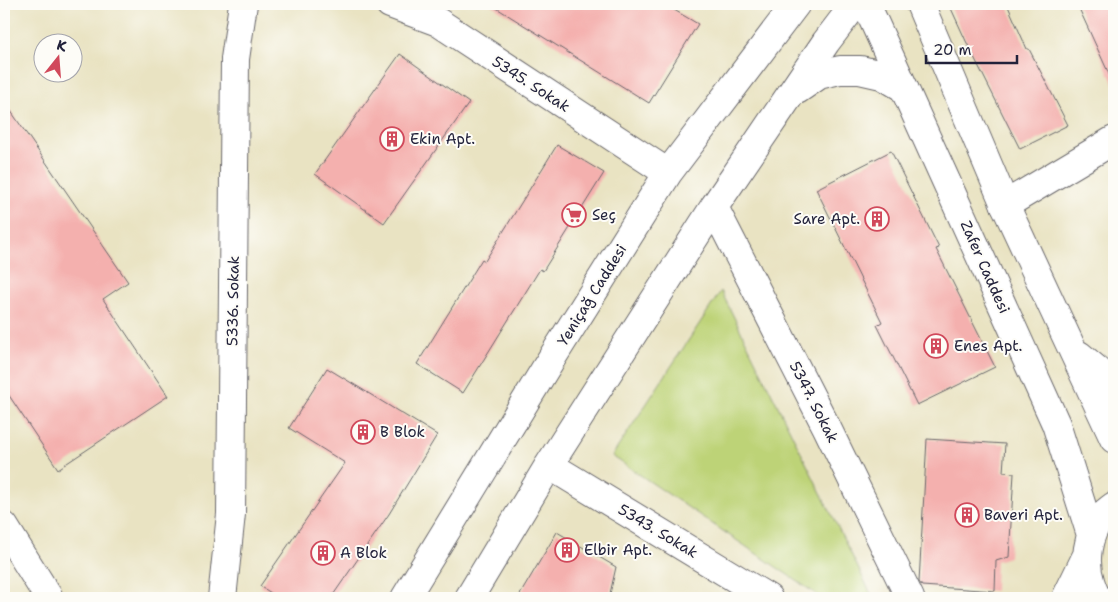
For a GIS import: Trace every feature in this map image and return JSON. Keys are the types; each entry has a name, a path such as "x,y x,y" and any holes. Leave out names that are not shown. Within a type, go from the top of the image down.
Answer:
{"street":[{"name":"5336. Sokak","path":"222,598 231,514 235,59 243,4"},
{"name":"5345. Sokak","path":"390,4 438,22 668,173"},
{"name":"Yeniçağ Caddesi","path":"405,598 668,173 796,4"},
{"path":"469,598 549,465 714,207 826,42 855,4"},
{"name":"Zafer Caddesi","path":"866,4 1056,424 1089,545 1088,576 1098,598"},
{"path":"920,4 1005,205 1114,439"},
{"path":"790,96 819,75 840,70 860,70 882,75 904,88"},
{"path":"1005,205 1114,140"},
{"name":"5347. Sokak","path":"714,207 827,428 910,598"},
{"path":"1073,350 1114,384"},
{"name":"5343. Sokak","path":"549,465 768,598"},
{"path":"1066,598 1102,516 1114,506"},
{"path":"4,526 50,598"}],"green space":[{"path":"721,291 873,598 822,598 612,456"}],"building":[{"path":"490,4 664,4 698,24 649,103"},
{"path":"949,4 1007,4 1027,49 1029,49 1068,125 1020,149"},
{"path":"1077,4 1114,4 1114,85"},
{"name":"Ekin Apt.","path":"400,54 469,103 384,223 315,174"},
{"path":"4,101 128,282 103,299 168,396 58,469 4,388"},
{"path":"557,145 604,173 543,271 540,269 463,393 417,364 482,259 485,261"},
{"path":"891,151 939,248 936,249 995,367 917,405 877,325 882,322 816,189"},
{"path":"327,368 437,435 389,514 331,598 279,598 260,586 345,463 289,428"},
{"name":"Baveri Apt.","path":"927,439 1005,444 1003,472 1014,473 1009,557 996,561 995,591 922,586 919,582"},
{"name":"Elbir Apt.","path":"557,532 616,567 609,598 518,598"}],"place":[{"name":"Ekin Apt.","path":"392,139"},
{"name":"Seç","path":"574,215"},
{"name":"Sare Apt.","path":"877,219"},
{"name":"Enes Apt.","path":"936,346"},
{"name":"B Blok","path":"363,432"},
{"name":"Baveri Apt.","path":"967,515"},
{"name":"Elbir Apt.","path":"567,550"},
{"name":"A Blok","path":"323,553"}]}
